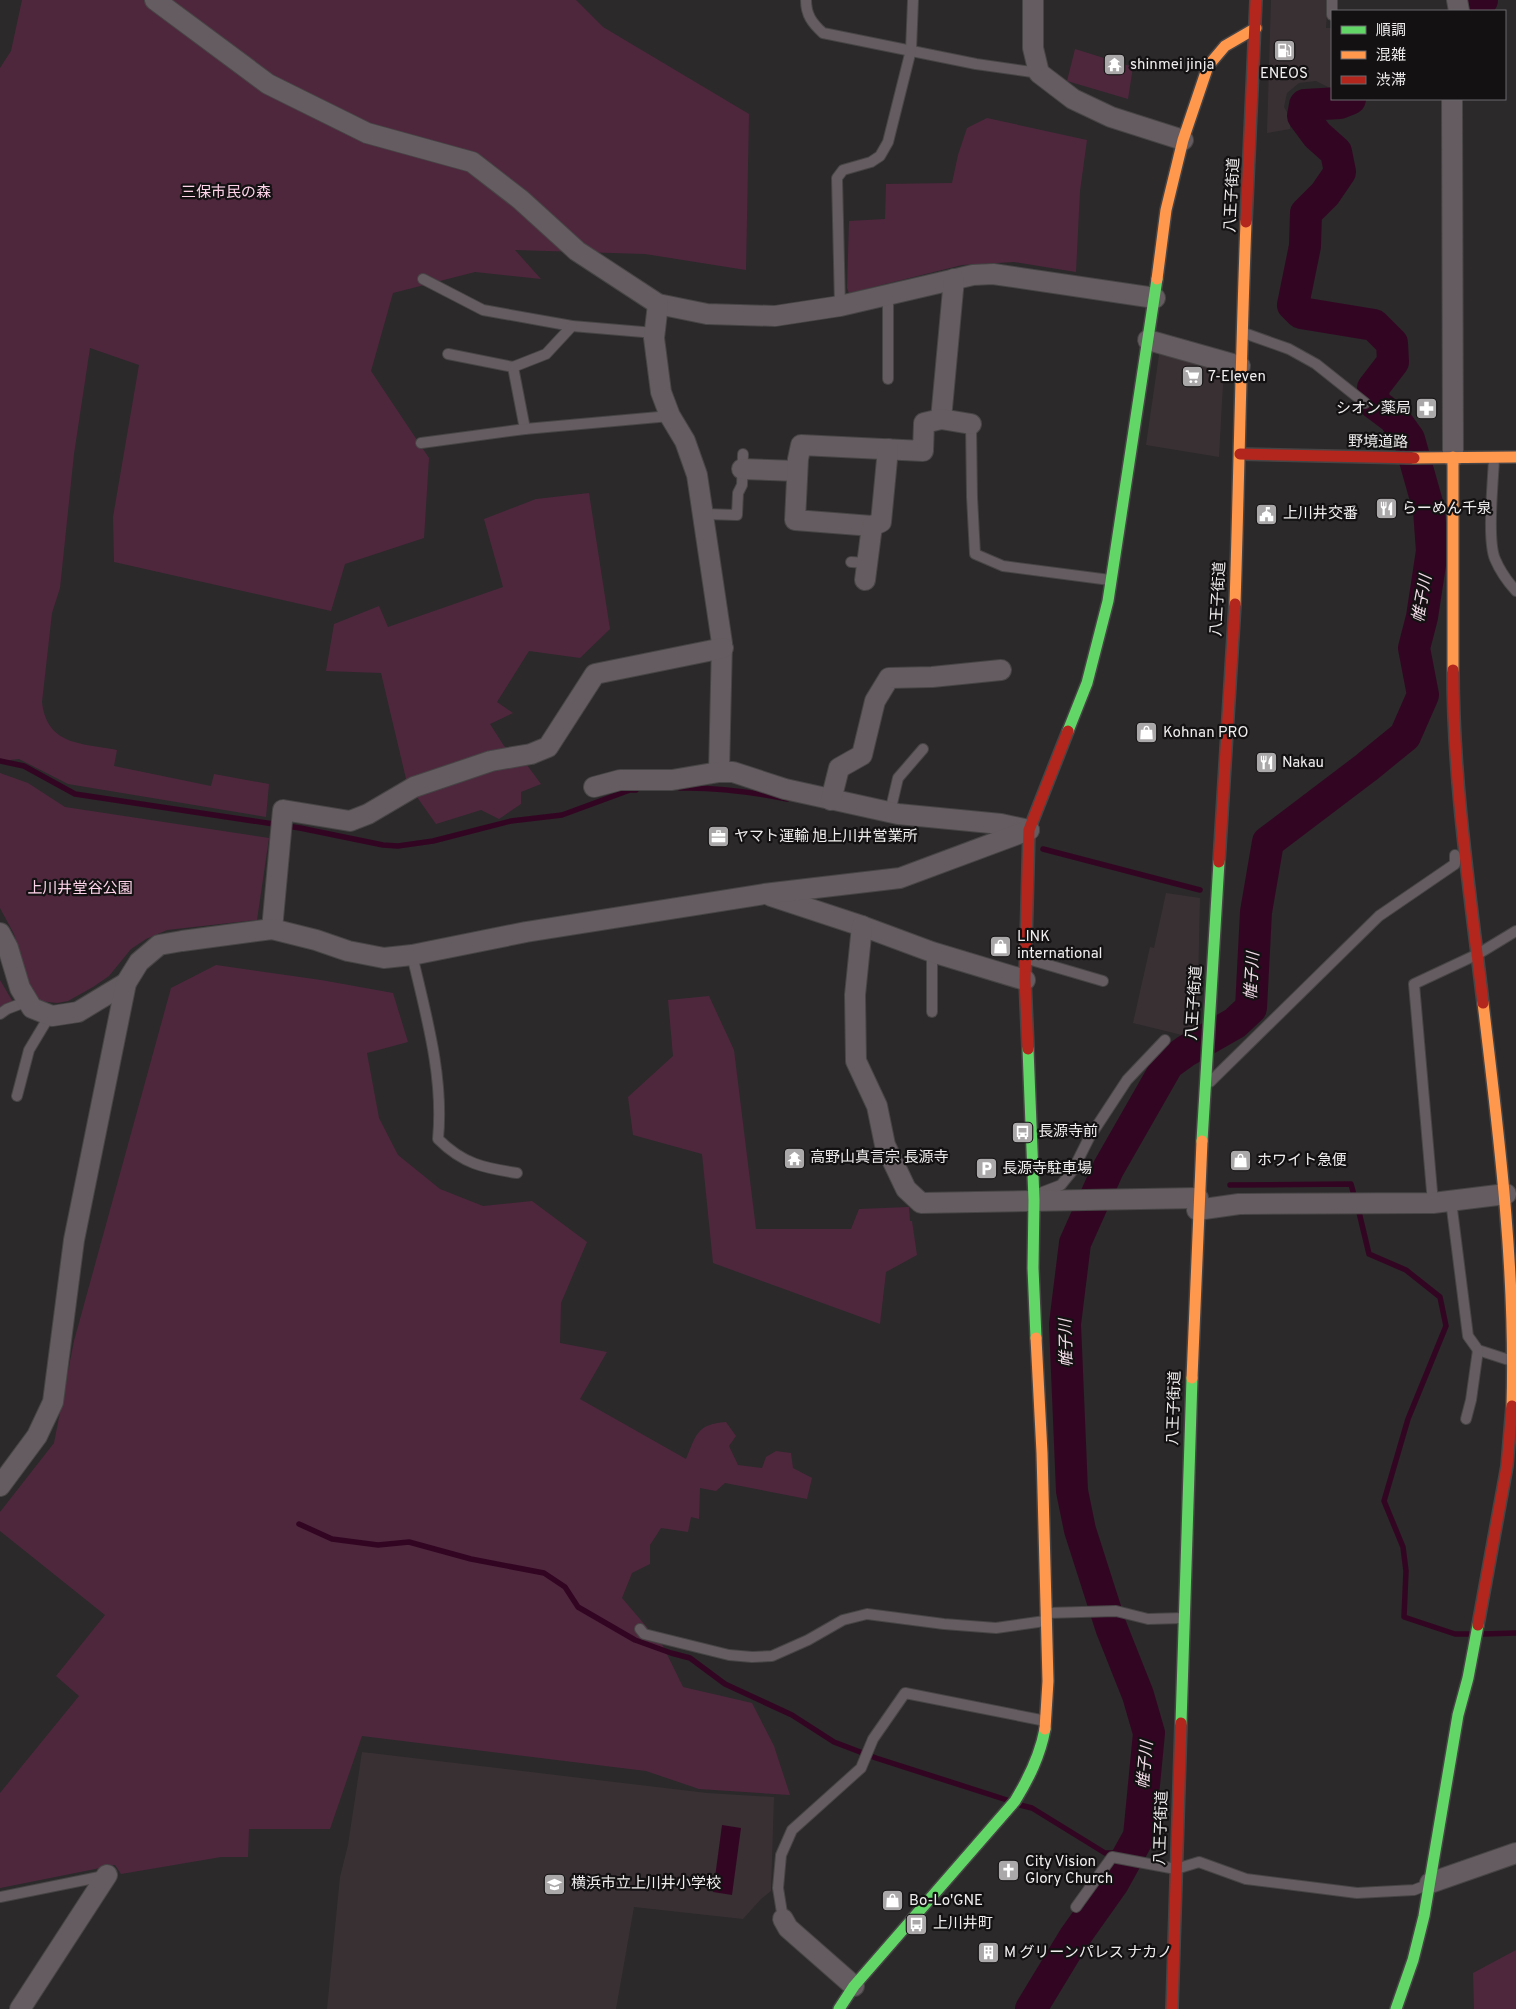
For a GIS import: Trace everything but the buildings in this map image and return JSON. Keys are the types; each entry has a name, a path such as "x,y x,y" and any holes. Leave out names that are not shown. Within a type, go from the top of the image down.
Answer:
{"main road":[{"name":"八王子街道","path":"1172,2009 1197,1204 1234,614 1240,454 1240,366 1256,0"},
{"path":"838,2009 854,1986 937,1891 970,1849 1015,1801 1032,1775 1042,1746 1047,1721 1046,1617 1042,1453 1033,1268 1034,1198 1025,980 1029,830 1087,683 1108,601 1155,298 1166,210 1183,140 1208,66 1224,46 1256,28"},
{"name":"野境道路","path":"1240,454 1392,458 1516,457"},
{"path":"1396,2009 1413,1960 1430,1883 1458,1715 1468,1678 1507,1466 1515,1362 1509,1192 1460,816 1453,706 1443,458"}],"street":[{"path":"155,0 268,84 367,133 472,162 521,200 577,252 658,304 707,314 775,316 840,306 973,275 993,274 1155,298"},
{"path":"1033,0 1032,48 1039,73 1073,99 1104,113 1183,140"},
{"path":"1443,458 1452,100"},
{"path":"942,419 954,279"},
{"path":"658,304 654,338 661,392 670,416 685,441 697,475 723,648 719,772"},
{"path":"1148,340 1240,366"},
{"path":"888,449 881,522 872,526 795,520 797,471 801,445 888,449 923,451 924,423 942,419 972,424"},
{"path":"743,462 797,471"},
{"path":"861,568 872,526"},
{"path":"272,929 283,810 350,821 368,814 414,787 491,761 531,754 548,747 595,674 723,648"},
{"path":"831,800 839,768 862,755 875,701 889,678 932,677 1001,670"},
{"path":"594,787 620,780 672,780 719,772 733,772 831,800 890,812 1001,824 1029,830"},
{"path":"0,1486 38,1436 53,1402 74,1240 126,983 139,962 159,945 272,929 316,940 348,951 384,958 412,955 526,932 764,894 900,878 1029,830"},
{"path":"764,894 862,926 932,952 1025,980"},
{"path":"862,926 855,995 856,1061 877,1106 885,1146 906,1189 921,1203 1034,1198 1067,1200 1107,1199 1197,1204 1442,1202 1509,1192"},
{"path":"0,933 8,948 20,988 32,1008 50,1015 78,1012 126,983"},
{"path":"1430,1883 1516,1854"},
{"path":"20,2009 107,1876"},
{"path":"782,1919 788,1928 854,1986"}],"lane":[{"path":"806,0 806,11 812,23 823,33 976,64 1039,73"},
{"path":"840,306 837,178 843,170 871,162 880,156 888,142 910,50 913,0"},
{"path":"424,279 483,310 572,326 655,333"},
{"path":"888,294 888,379"},
{"path":"448,354 512,368 546,354 572,326"},
{"path":"1242,332 1289,349 1316,364 1365,403"},
{"path":"512,368 525,429"},
{"path":"421,443 525,429 670,416"},
{"path":"972,424 972,497 975,554 1003,566 1111,580"},
{"path":"1494,457 1492,542 1494,558 1505,579 1516,591"},
{"path":"704,514 737,515 738,493 742,485 743,462"},
{"path":"890,812 898,778 923,749"},
{"path":"1204,1088 1379,916 1456,864 1451,820 1460,816"},
{"path":"1515,1362 1478,1350 1468,1336 1442,1202 1413,988 1414,984 1478,954 1516,931"},
{"path":"932,952 932,1012"},
{"path":"412,955 433,1044 440,1122 438,1139 464,1160 483,1167 518,1172"},
{"path":"1027,959 1103,980"},
{"path":"0,1014 7,1009 28,1001"},
{"path":"17,1096 28,1050 50,1015"},
{"path":"1034,1198 1061,1185 1073,1170 1089,1138 1127,1080 1165,1040"},
{"path":"1466,1419 1471,1400 1478,1350"},
{"path":"640,1629 644,1634 729,1655 752,1657 772,1656 808,1640 843,1620 866,1614 944,1624 996,1628 1046,1617 1094,1612 1116,1611 1148,1619 1184,1618"},
{"path":"782,1919 778,1888 781,1855 792,1830 861,1768 873,1739 905,1693 1047,1721"},
{"path":"1076,1907 1112,1857 1176,1869 1199,1862 1246,1879 1357,1893 1414,1890 1430,1883"},
{"path":"0,1897 107,1876"}],"shaded area":[{"path":"1271,0 1328,0 1326,28 1331,28 1331,88 1316,81 1299,83 1287,93 1284,107 1290,117 1290,129 1267,133"},
{"path":"1160,348 1224,366 1219,457 1146,445"},
{"path":"1166,893 1200,898 1197,1031 1182,1035 1133,1023 1150,947 1154,948"},
{"name":"横浜市立上川井小学校","path":"362,1752 707,1793 774,1797 771,1891 743,1919 634,1907 616,2009 327,2009 340,1877 348,1845"},
{"path":"722,1825 741,1828 732,1895 713,1892"}],"green space":[{"name":"三保市民の森","path":"22,0 576,0 603,27 749,114 746,270 645,254 515,250 541,279 475,272 393,293 371,371 429,458 424,538 345,564 331,611 114,562 113,517 139,365 90,348 74,454 60,588 52,613 42,702 45,716 51,727 68,740 117,750 114,766 211,786 214,774 269,784 266,817 68,784 19,759 0,761 0,68 11,51"},
{"path":"1075,49 1133,67 1128,99 1067,81"},
{"path":"987,118 1087,140 1080,191 1076,272 1014,262 962,265 849,293 847,288 849,221 885,219 886,184 952,183 958,155 967,128"},
{"path":"589,493 610,629 580,658 529,651 497,702 513,713 490,724 504,746 524,761 541,784 521,792 521,804 499,819 481,810 436,824 407,783 381,673 326,671 334,624 379,606 388,627 503,587 484,519 536,499"},
{"name":"上川井堂谷公園","path":"0,773 28,783 65,807 269,838 257,920 167,930 146,939 131,949 109,976 68,1001 57,1003 39,1001 32,998 14,934 0,908"},
{"path":"216,965 321,980 393,993 408,1042 367,1053 379,1118 398,1155 440,1189 483,1206 532,1201 587,1242 561,1303 560,1343 607,1352 580,1399 686,1459 698,1433 708,1425 726,1422 736,1436 729,1446 738,1465 762,1468 766,1457 776,1451 791,1453 793,1468 812,1478 807,1499 725,1483 716,1491 700,1488 699,1519 691,1517 688,1532 661,1528 650,1545 650,1564 632,1573 622,1598 663,1646 683,1687 752,1703 774,1746 790,1795 699,1789 646,1771 362,1736 330,1829 249,1829 248,1857 221,1857 121,1874 115,1865 0,1888 0,1793 79,1696 56,1676 105,1615 0,1531 0,1512 54,1443 74,1341 171,988"},
{"path":"0,980 13,1002 0,1010"},
{"path":"709,996 734,1050 756,1229 851,1229 859,1209 909,1207 917,1255 886,1272 880,1324 713,1263 702,1154 633,1135 628,1097 673,1056 668,1000"},
{"path":"1516,1950 1516,2009 1474,2009 1473,1973"}],"waterway":[{"name":"帷子川","path":"1474,10 1482,0"},
{"name":"帷子川","path":"1031,2009 1074,1938 1113,1883 1139,1836 1149,1733 1138,1695 1111,1627 1080,1530 1072,1491 1065,1324 1075,1243 1108,1169 1168,1064 1186,1051 1235,1023 1251,1008 1256,912 1268,842 1405,736 1423,695 1414,648 1422,617 1432,551 1429,510 1409,439 1394,418 1374,403 1373,388 1393,362 1392,343 1374,325 1301,313 1293,305 1305,246 1306,213 1325,194 1340,172 1336,152 1317,135 1303,116 1305,105 1340,103 1348,100"},
{"path":"0,761 24,766 75,794 300,828 383,845 398,846 433,841 511,821 562,815 630,790 636,790"},
{"path":"680,788 734,790 787,799"},
{"path":"1043,849 1200,890"},
{"path":"1108,1169 1119,1171"},
{"path":"1230,1185 1351,1184 1355,1199"},
{"path":"1358,1208 1369,1254 1406,1270 1440,1297 1446,1326 1408,1419 1384,1501 1403,1547 1406,1571 1404,1617 1455,1634 1469,1634"},
{"path":"299,1524 332,1539 378,1545 409,1542 471,1559 544,1573 565,1587 578,1607 635,1640 690,1658 725,1684 792,1715 834,1742 876,1758 1007,1800"},
{"path":"1483,1634 1516,1633"},
{"path":"1020,1805 1032,1808 1105,1853 1132,1850"}],"traffic: fast":[{"path":"1068,731 1087,683 1108,601 1157,279"},
{"path":"1202,1141 1219,862"},
{"path":"1028,1049 1034,1200 1033,1268 1036,1338"},
{"path":"1181,1723 1192,1378"},
{"path":"1396,2009 1413,1960 1424,1916 1458,1715 1468,1678 1478,1625"},
{"path":"839,2009 854,1986 1015,1801 1033,1767 1045,1729"}],"traffic: slow":[{"path":"1157,279 1166,210 1183,140 1208,66 1225,46 1256,28"},
{"path":"1235,604 1246,222"},
{"path":"1453,457 1453,670"},
{"path":"1414,458 1516,457"},
{"path":"1483,1003 1509,1255 1513,1356 1512,1406"},
{"path":"1192,1378 1202,1141"},
{"path":"1036,1338 1042,1453 1048,1681 1045,1729"}],"traffic: jam":[{"path":"1246,222 1256,0"},
{"path":"1240,454 1414,458"},
{"path":"1219,862 1235,604"},
{"path":"1453,670 1459,795 1483,1003"},
{"path":"1028,1049 1025,980 1029,830 1068,731"},
{"path":"1478,1625 1507,1466 1512,1406"},
{"path":"1172,2009 1181,1723"}],"place":[{"name":"ENEOS","path":"1284,51"},
{"name":"shinmei jinja","path":"1114,65"},
{"name":"7-Eleven","path":"1192,377"},
{"name":"シオン薬局","path":"1427,409"},
{"name":"らーめん千泉","path":"1386,509"},
{"name":"上川井交番","path":"1267,514"},
{"name":"Kohnan PRO","path":"1147,733"},
{"name":"Nakau","path":"1266,763"},
{"name":"ヤマト運輸 旭上川井営業所","path":"718,837"},
{"name":"LINK international","path":"1001,946"},
{"name":"長源寺前","path":"1022,1132"},
{"name":"高野山真言宗 長源寺","path":"794,1158"},
{"name":"ホワイト急便","path":"1241,1161"},
{"name":"長源寺駐車場","path":"986,1169"},
{"name":"City Vision Glory Church","path":"1009,1871"},
{"name":"横浜市立上川井小学校","path":"555,1884"},
{"name":"Bo-Lo'GNE","path":"893,1901"},
{"name":"上川井町","path":"917,1924"},
{"name":"M グリーンパレス ナカノ","path":"988,1953"}]}
